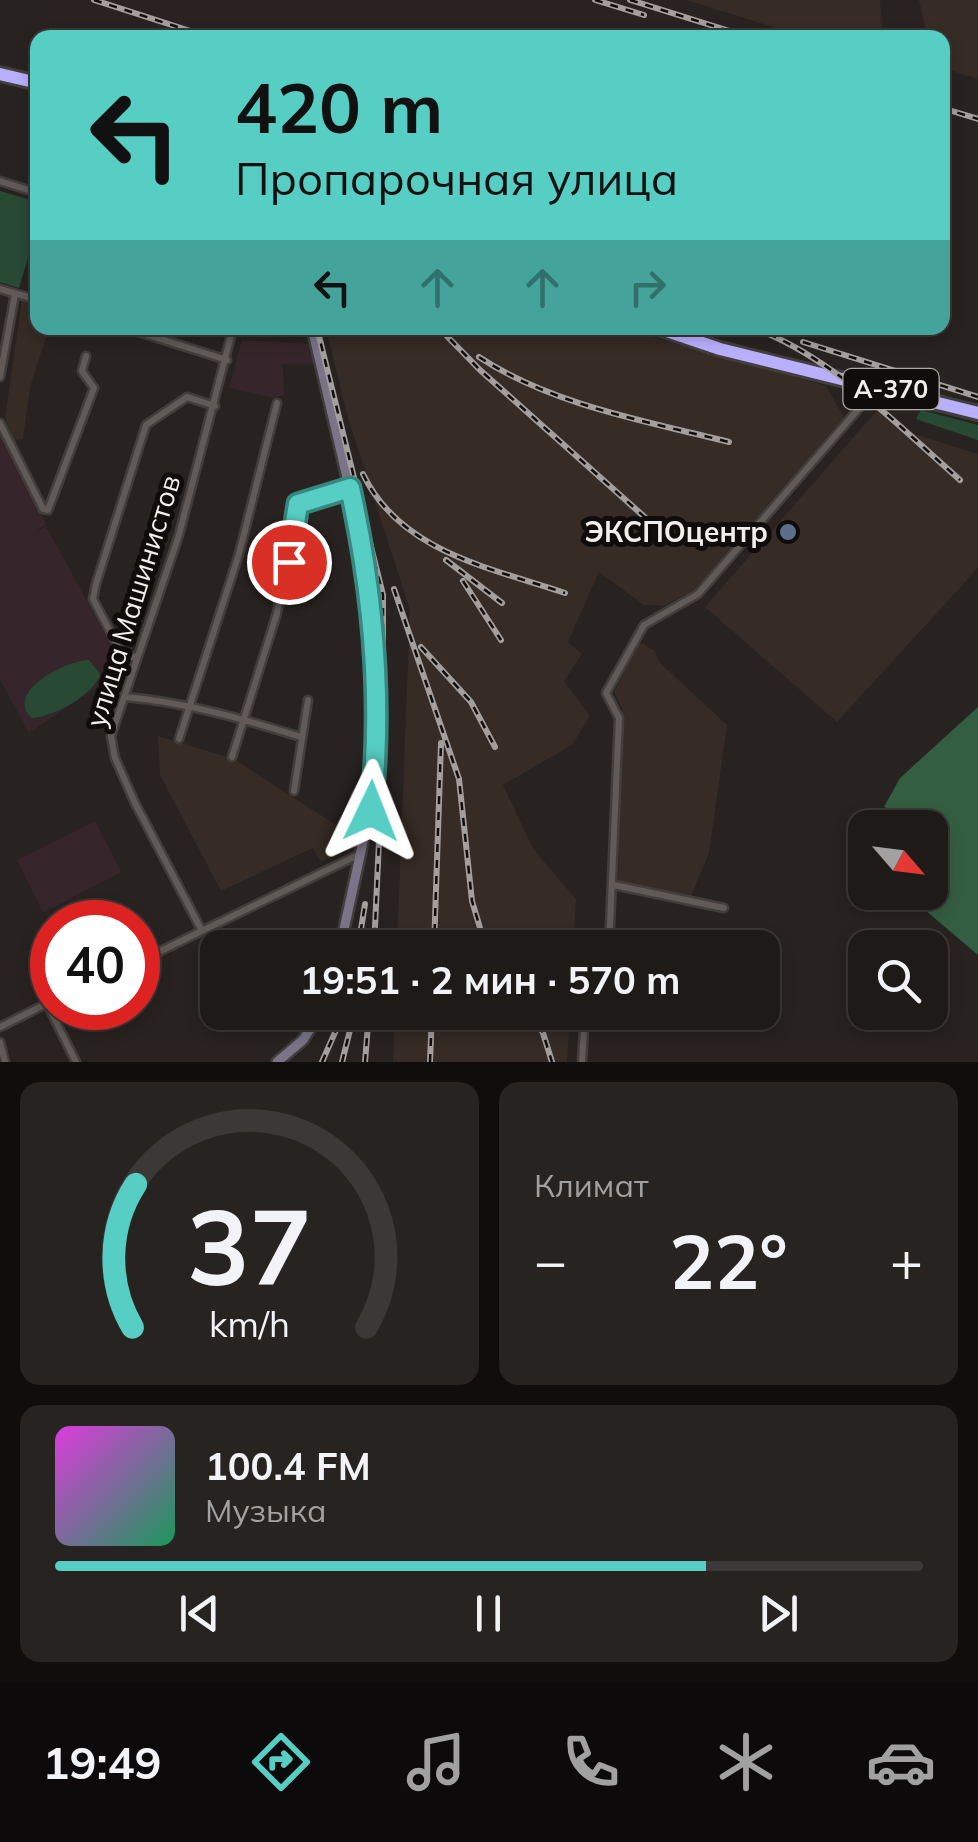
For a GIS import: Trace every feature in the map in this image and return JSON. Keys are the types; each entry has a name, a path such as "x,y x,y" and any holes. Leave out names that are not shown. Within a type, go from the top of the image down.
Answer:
{"highway":[{"path":"1,79 30,81"},
{"name":"А-370","path":"679,335 720,349 978,413"}],"street":[{"path":"0,181 30,190"},
{"path":"0,289 30,298"},
{"path":"0,377 15,294"},
{"path":"148,335 227,360"},
{"name":"улица Машинистов","path":"201,930 135,802 115,758 111,736 215,406 232,335"},
{"path":"314,335 367,570 373,629 372,800 344,930"},
{"path":"0,423 42,508 50,508 94,388 82,371 86,356"},
{"path":"610,930 619,718 606,693 635,638 657,614 698,594 879,386"},
{"path":"138,656 124,658 93,600 117,516 150,420 186,398 215,406"},
{"path":"179,738 240,554 277,404"},
{"path":"232,757 277,612 298,504 350,488"},
{"path":"126,697 189,705 301,738"},
{"path":"294,791 308,700"},
{"path":"204,930 363,852"},
{"path":"614,885 724,908"},
{"path":"160,951 200,932"},
{"path":"0,1027 30,1012"},
{"path":"62,1030 76,1062"},
{"path":"277,1062 309,1030"},
{"path":"582,1062 584,1030"},
{"path":"0,1042 5,1062"}],"shaded area":[{"path":"686,0 880,0 882,30 782,30"},
{"path":"919,0 978,0 978,79 950,70 950,30 925,30"},
{"path":"22,300 30,302 30,335 47,335 30,387 23,439 14,440 5,417"},
{"path":"327,335 645,335 826,386 844,417 694,590 663,606 644,605 599,572 568,642 582,654 564,681 590,716 572,745 503,785 534,850 576,899 574,930 398,930 410,610 348,418"},
{"path":"242,340 314,344 318,364 283,364 284,394 274,398 229,388"},
{"path":"880,407 911,433 978,454 978,568 837,722 705,607"},
{"path":"0,432 46,524 34,533 46,526 124,669 29,733 0,680"},
{"path":"640,642 655,651 659,662 727,725 709,853 691,896 618,881 622,708 614,692"},
{"path":"158,736 234,759 350,834 349,848 321,862 313,848 221,891 160,775"},
{"path":"95,821 121,872 68,900 37,900 17,860"},
{"path":"394,1030 569,1030 567,1062 393,1062"}],"green space":[{"path":"0,191 30,200 30,251 19,288 0,282"},
{"path":"921,410 978,425 978,440 916,419"},
{"path":"89,660 100,674 97,682 61,709 32,718 25,708 25,698 31,689 53,672"},
{"path":"978,707 978,955 925,910 948,910 948,810 884,807 900,778"}],"railway":[{"path":"94,0 187,30"},
{"path":"595,0 644,15"},
{"path":"630,0 726,30"},
{"path":"950,110 978,119"},
{"path":"319,335 383,595 383,756 375,930"},
{"path":"446,335 667,537"},
{"path":"770,335 837,375 960,480"},
{"path":"803,342 978,397"},
{"path":"479,357 507,374 568,399 729,442"},
{"path":"363,474 379,500 424,539 478,565 565,593"},
{"path":"446,560 502,603"},
{"path":"463,581 501,640"},
{"path":"394,589 459,779 472,901 481,930"},
{"path":"421,647 471,702 495,747"},
{"path":"435,930 441,743"},
{"path":"361,930 365,904"},
{"path":"322,1062 336,1030"},
{"path":"342,1062 350,1030"},
{"path":"365,1062 368,1030"},
{"path":"430,1062 431,1030"},
{"path":"541,1030 552,1062"}],"place":[{"name":"ЭКСПОцентр","path":"788,532"}],"route":[{"path":"289,562 298,504 350,488 367,570 373,629 371,811"}]}
